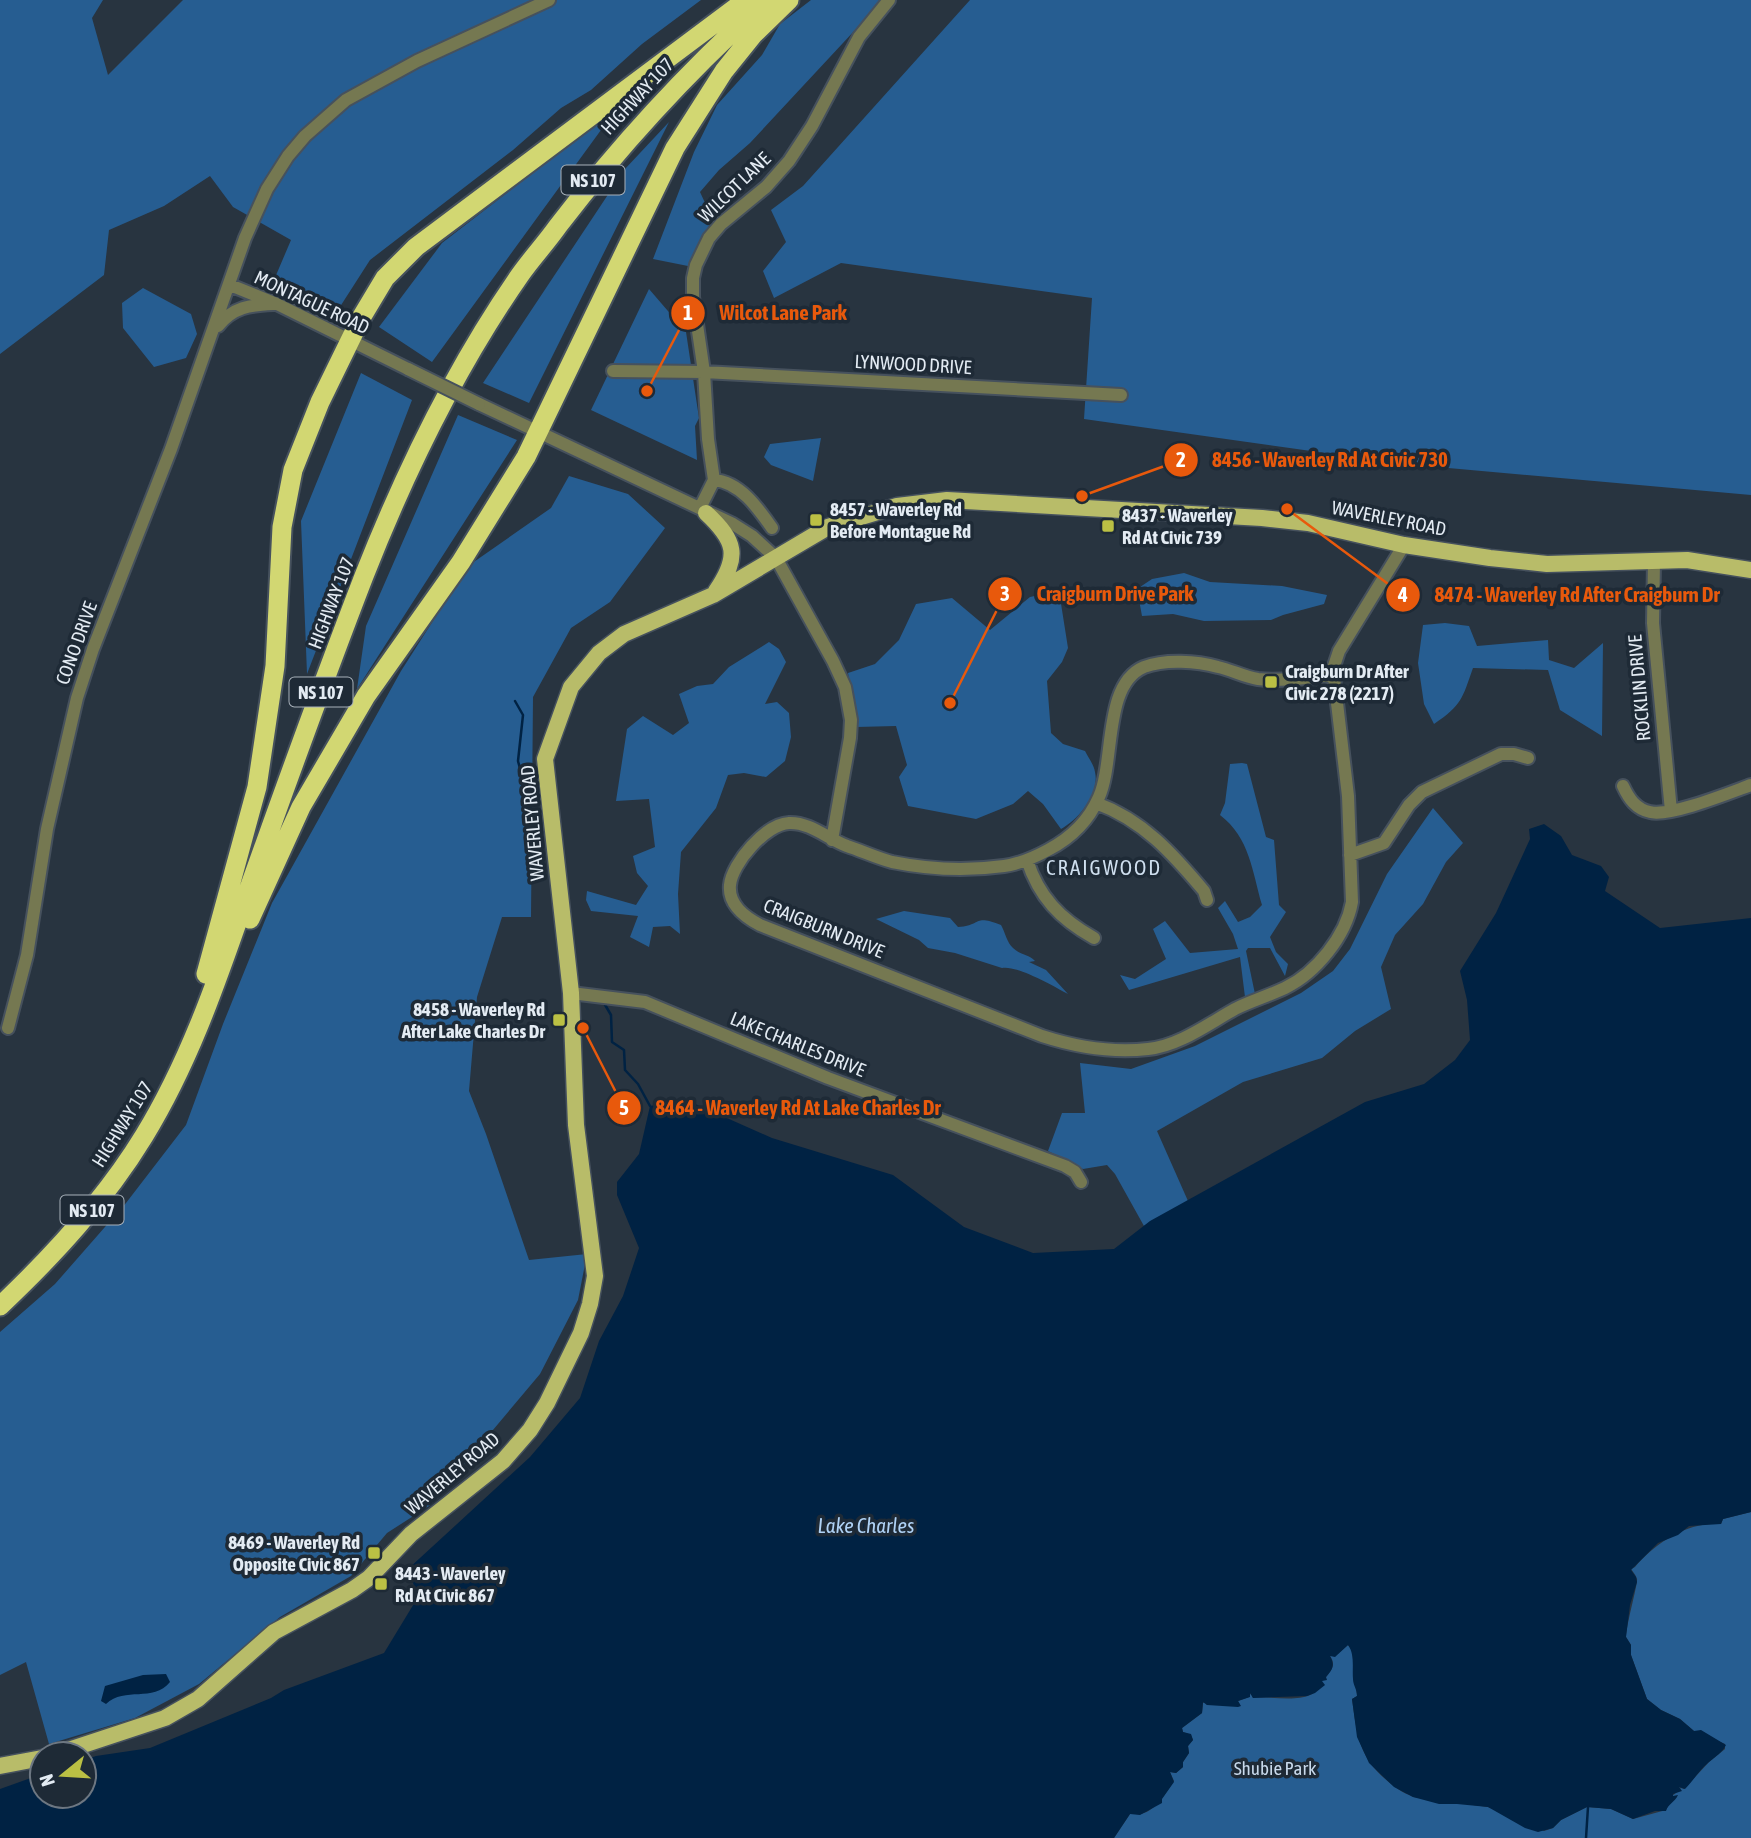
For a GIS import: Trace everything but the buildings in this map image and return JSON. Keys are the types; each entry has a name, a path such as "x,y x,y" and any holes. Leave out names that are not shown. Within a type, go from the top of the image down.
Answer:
{"highway":[{"path":"166,1098 203,984 257,787 275,666 282,527 293,470 320,402 350,341 385,278 416,247 746,0"},
{"name":"HIGHWAY 107","path":"0,1306 48,1261 98,1202 142,1139 166,1098 207,1005 365,574 433,420 520,275 603,167 712,50 767,0"},
{"path":"207,1005 301,807 366,696 461,562 526,457 675,148 724,71 752,35 789,0"}],"main road":[{"name":"WAVERLEY ROAD","path":"98,1740 165,1718 198,1699 274,1632 352,1591 369,1578 411,1534 502,1462 530,1430 547,1403 577,1342 590,1304 595,1276 576,1125 571,993 545,759 571,687 599,653 624,634 713,595 828,527 897,506 947,500 1262,518 1308,523 1404,545 1547,565 1687,560 1751,570"},
{"path":"703,511 729,538 731,544 728,573 713,595"},
{"path":"0,1766 28,1761"}],"street":[{"name":"MONTAGUE ROAD","path":"549,0 387,75 346,100 323,118 288,156 267,189 249,229 230,285 277,304 742,529 765,547 776,558 834,661 848,699 850,738 832,840"},
{"name":"WILCOT LANE","path":"714,480 692,278 702,251 721,224 766,187 789,160 812,126 859,37 889,0"},
{"name":"CONO DRIVE","path":"8,1028 27,955 47,829 77,698 230,285"},
{"path":"213,332 223,319 240,308 277,304"},
{"name":"LYNWOOD DRIVE","path":"613,371 704,372 967,386 1046,393 1121,395"},
{"path":"703,511 714,480 723,481 738,489 772,528"},
{"name":"CRAIGBURN DRIVE","path":"1333,675 1264,680 1201,664 1159,664 1144,667 1126,681 1119,694 1103,785 1096,803 1077,830 1053,848 1027,860 1005,866 927,866 891,862 832,840 814,828 791,823 768,830 735,870 730,886 733,902 745,916 760,925 1042,1036 1087,1047 1130,1051 1150,1049 1178,1040 1250,1002 1284,989 1308,972 1328,951 1350,912 1346,784 1333,675 1339,650 1404,545"},
{"name":"ROCKLIN DRIVE","path":"1654,561 1653,624 1671,811"},
{"path":"1350,855 1384,844 1409,805 1428,788 1501,754 1528,758"},
{"path":"1623,786 1630,800 1642,809 1657,813 1751,785"},
{"path":"1096,803 1130,820 1160,841 1204,891 1207,900"},
{"path":"1027,860 1036,885 1048,903 1067,921 1094,938"},
{"name":"LAKE CHARLES DRIVE","path":"571,993 645,1002 828,1078 1065,1166 1075,1172 1081,1182"}],"green space":[{"path":"0,0 103,0 92,18 108,75 183,0 701,0 642,44 591,90 561,108 513,150 370,260 336,313 271,287 291,240 233,207 210,176 164,206 109,230 104,275 0,354"},
{"path":"811,0 883,0 750,143 719,170 700,192 712,218 693,267 653,259 694,152 717,105 762,55 780,24"},
{"path":"970,0 1751,0 1751,495 1404,464 1084,419 1092,298 841,263 774,298 763,271 786,242 771,210 803,186"},
{"path":"617,108 432,362 379,327 442,243"},
{"path":"669,122 529,403 483,383 625,169"},
{"path":"143,288 191,314 197,334 186,358 154,367 123,328 122,303"},
{"path":"649,289 686,332 699,418 695,426 697,460 591,410"},
{"path":"361,373 412,400 307,674 301,521"},
{"path":"458,415 517,440 357,689 366,626"},
{"path":"821,438 813,481 771,465 764,457 770,444"},
{"path":"569,476 628,494 665,528 610,602 571,628 533,697 531,917 502,917 477,997 469,1091 529,1260 587,1254 578,1300 540,1374 429,1506 387,1533 351,1576 280,1617 199,1684 135,1718 62,1740 48,1740 26,1662 0,1675 0,1332 55,1284 126,1203 186,1125 272,903 401,671 468,566 551,508"},
{"path":"1184,573 1210,582 1282,586 1327,595 1324,604 1271,620 1204,621 1173,614 1142,616 1137,589 1152,579"},
{"path":"1059,591 1068,648 1062,662 1047,681 1051,733 1063,744 1085,751 1092,764 1096,780 1087,805 1075,819 1061,829 1043,804 1028,791 1013,804 976,819 908,806 899,777 907,765 896,726 856,727 848,673 875,664 899,640 916,604 952,598 990,630 1030,597"},
{"path":"1445,623 1469,626 1477,646 1548,640 1549,660 1574,668 1603,643 1602,736 1560,710 1548,670 1473,668 1460,700 1434,724 1424,704 1418,663 1423,625"},
{"path":"769,642 779,649 786,662 765,704 777,702 789,713 791,737 785,761 766,777 744,773 728,775 716,808 681,852 678,894 680,934 670,926 653,927 649,947 630,937 638,916 591,911 586,900 587,891 636,905 648,886 637,873 633,856 655,847 649,799 616,801 627,729 643,716 673,735 689,723 679,694 697,686 713,684 729,667"},
{"path":"1230,764 1247,764 1266,837 1274,840 1279,905 1286,912 1270,937 1276,952 1288,964 1285,976 1270,948 1248,948 1246,951 1255,994 1245,997 1240,957 1129,990 1120,975 1135,979 1166,959 1153,929 1165,921 1190,953 1238,949 1218,908 1225,901 1238,922 1250,917 1262,905 1244,845 1230,824 1220,815 1225,803"},
{"path":"1433,808 1463,843 1446,862 1423,904 1395,935 1381,967 1391,1009 1355,1031 1322,1058 1243,1082 1157,1131 1188,1201 1144,1226 1115,1174 1107,1165 1083,1169 1048,1151 1062,1113 1085,1113 1080,1063 1131,1069 1195,1046 1301,993 1333,971 1350,949 1387,874"},
{"path":"904,911 950,918 958,927 982,920 1001,925 1013,948 1033,959 1035,961 1029,962 1046,970 1068,994 1017,970 928,948 919,940 876,919"},
{"name":"Shubie Park","path":"1751,1512 1751,1838 1114,1838 1130,1814 1141,1814 1152,1809 1174,1781 1170,1772 1176,1773 1183,1767 1189,1753 1188,1746 1193,1740 1182,1728 1202,1713 1203,1703 1240,1705 1238,1701 1249,1697 1251,1693 1253,1698 1294,1698 1312,1694 1322,1680 1326,1680 1333,1664 1330,1656 1335,1656 1348,1645 1352,1650 1357,1696 1352,1699 1354,1714 1363,1750 1385,1779 1413,1797 1488,1807 1544,1831 1587,1807 1611,1809 1633,1819 1666,1810 1677,1796 1672,1796 1681,1789 1678,1787 1684,1789 1725,1749 1725,1744 1694,1731 1647,1699 1631,1655 1631,1645 1626,1637 1637,1582 1631,1569 1674,1535 1697,1526 1721,1524 1723,1519"}],"water":[{"name":"Lake Charles","path":"1544,824 1561,836 1572,855 1601,866 1609,877 1605,891 1660,928 1751,918 1751,1512 1723,1519 1721,1524 1689,1526 1678,1535 1658,1543 1631,1570 1637,1582 1630,1605 1626,1637 1631,1645 1631,1655 1647,1699 1694,1731 1701,1730 1726,1745 1685,1789 1679,1787 1682,1791 1673,1794 1678,1795 1666,1811 1655,1811 1633,1819 1611,1809 1587,1807 1561,1820 1553,1828 1538,1832 1525,1828 1488,1807 1439,1804 1413,1797 1394,1787 1369,1763 1357,1737 1352,1699 1357,1694 1348,1645 1335,1657 1330,1656 1332,1669 1326,1677 1327,1680 1322,1681 1325,1685 1315,1693 1307,1696 1253,1698 1250,1693 1250,1697 1238,1701 1241,1706 1238,1707 1207,1705 1203,1702 1202,1713 1182,1728 1183,1732 1191,1734 1193,1740 1188,1746 1189,1753 1183,1767 1176,1773 1170,1772 1174,1782 1162,1803 1140,1815 1130,1814 1114,1838 0,1838 0,1789 28,1779 28,1810 98,1810 98,1756 150,1748 271,1698 284,1690 384,1653 418,1597 408,1569 530,1457 580,1398 599,1341 623,1296 639,1248 617,1195 617,1182 639,1154 650,1106 684,1099 772,1138 893,1175 964,1227 1033,1253 1114,1249 1150,1221 1365,1102 1424,1084 1455,1060 1470,1040 1467,1000 1460,971 1496,913 1530,839 1529,829"},
{"path":"166,1674 170,1682 155,1692 122,1696 106,1704 101,1701 105,1686 143,1675"}],"waterway":[{"path":"515,701 523,715 518,761 539,840"},
{"path":"604,1003 611,1015 612,1042 624,1050 625,1070 638,1084 650,1106"},
{"path":"1586,1838 1588,1807"}],"place":[{"name":"Wilcot Lane Park","path":"647,391"},
{"name":"8456 - Waverley Rd At Civic 730","path":"1082,496"},
{"name":"8474 - Waverley Rd After Craigburn Dr","path":"1287,509"},
{"name":"8457 - Waverley Rd Before Montague Rd","path":"816,520"},
{"name":"8437 - Waverley Rd At Civic 739","path":"1108,526"},
{"name":"Craigburn Dr After Civic 278 (2217)","path":"1271,682"},
{"name":"Craigburn Drive Park","path":"950,703"},
{"name":"8458 - Waverley Rd After Lake Charles Dr","path":"559,1020"},
{"name":"8464 - Waverley Rd At Lake Charles Dr","path":"583,1028"},
{"name":"8469 - Waverley Rd Opposite Civic 867","path":"374,1553"},
{"name":"8443 - Waverley Rd At Civic 867","path":"381,1584"}],"district":[{"name":"CRAIGWOOD","path":"1104,867"}]}
